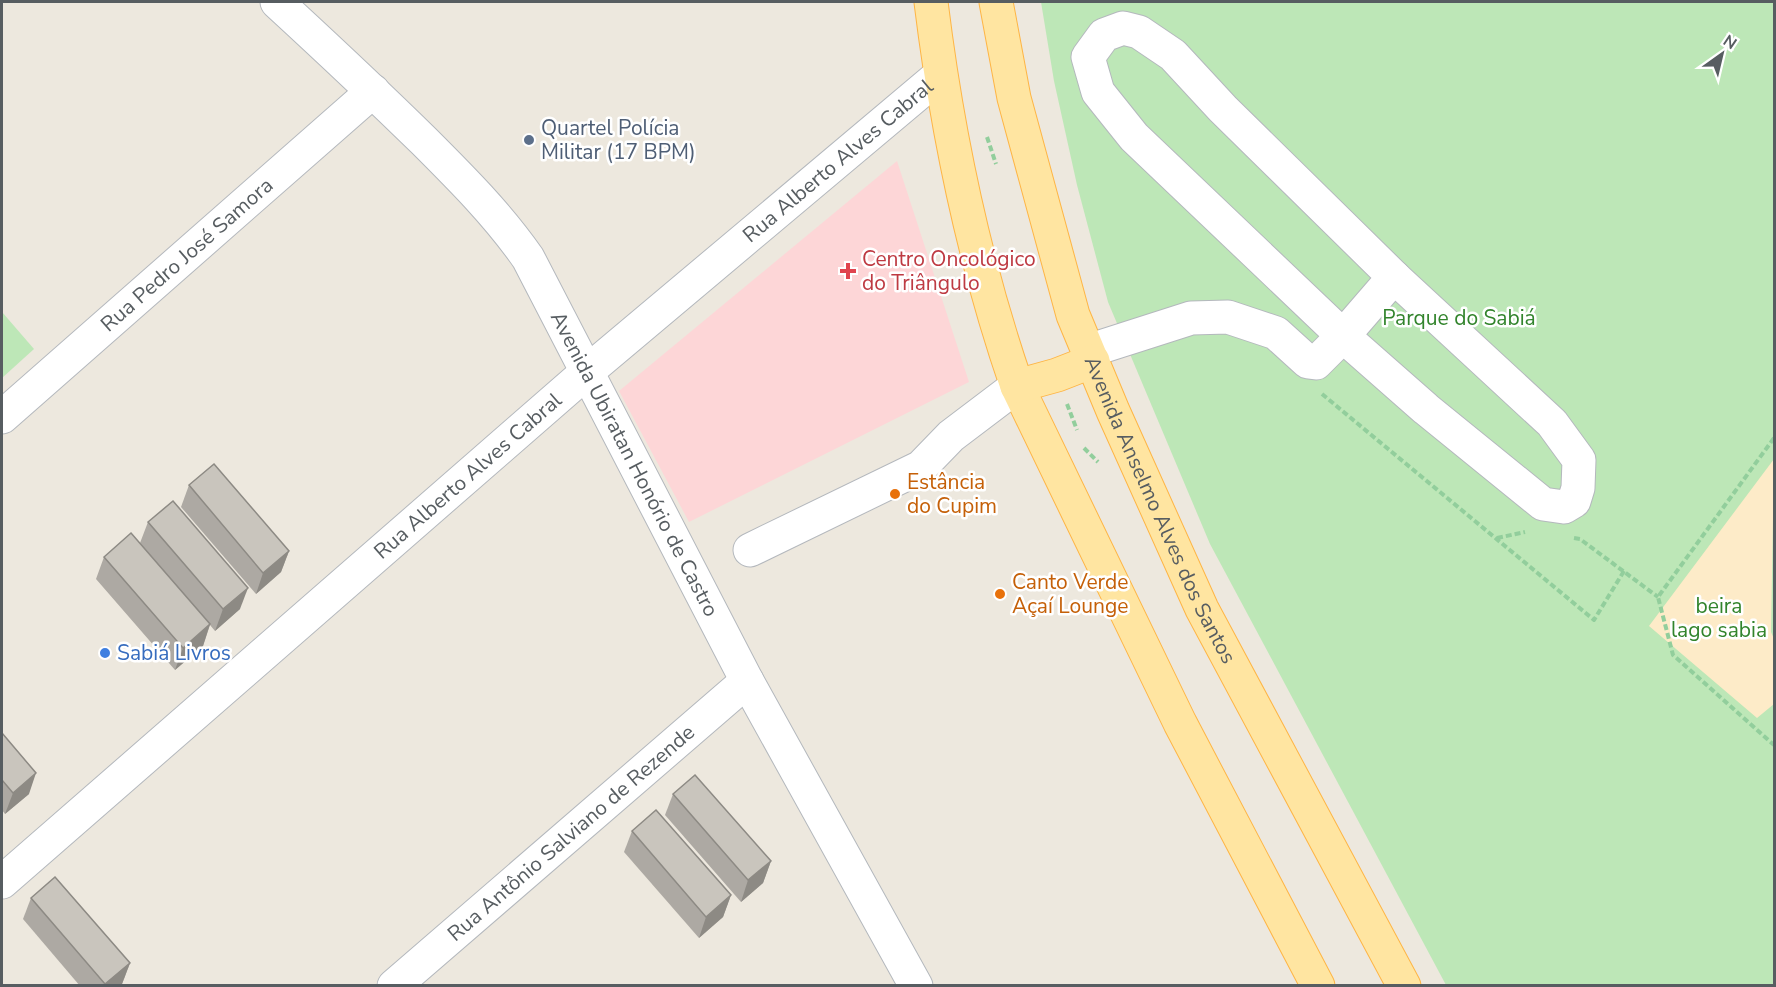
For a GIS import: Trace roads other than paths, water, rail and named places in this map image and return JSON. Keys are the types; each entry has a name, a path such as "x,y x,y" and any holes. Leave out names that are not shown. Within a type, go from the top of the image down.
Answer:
{"main road":[{"path":"931,2 940,75 974,241 999,336 1017,386 1180,723 1318,986"},
{"name":"Avenida Anselmo Alves dos Santos","path":"996,2 1014,98 1073,315 1113,411 1202,609 1404,986"},
{"path":"1017,386 1057,375 1091,356"}],"street":[{"name":"Avenida Ubiratan Honório de Castro","path":"277,2 374,91 504,224 528,258 747,681 916,986"},
{"path":"1123,28 1139,32 1162,46 1394,277 1552,423 1579,460 1578,488 1574,501 1564,507 1543,504 1426,409 1343,336 1134,137 1109,109 1098,92 1089,66 1090,52 1099,40 1110,32 1123,28"},
{"name":"Rua Alberto Alves Cabral","path":"2,882 588,371 940,75"},
{"name":"Rua Pedro José Samora","path":"2,417 374,91"},
{"path":"1091,356 1191,318 1228,317 1276,333 1308,362 1316,363 1343,336 1394,277"},
{"path":"750,550 921,467 951,436 1017,386"},
{"name":"Rua Antônio Salviano de Rezende","path":"394,986 747,681"}],"place":[{"name":"Quartel Polícia Militar (17 BPM)","path":"529,140"},
{"name":"Centro Oncológico do Triângulo","path":"848,271"},
{"name":"Estância do Cupim","path":"895,494"},
{"name":"Canto Verde Açaí Lounge","path":"1000,594"},
{"name":"Sabiá Livros","path":"105,653"}],"park label":[{"name":"Parque do Sabiá","path":"1459,318"},
{"name":"beira lago sabia","path":"1719,618"}]}
